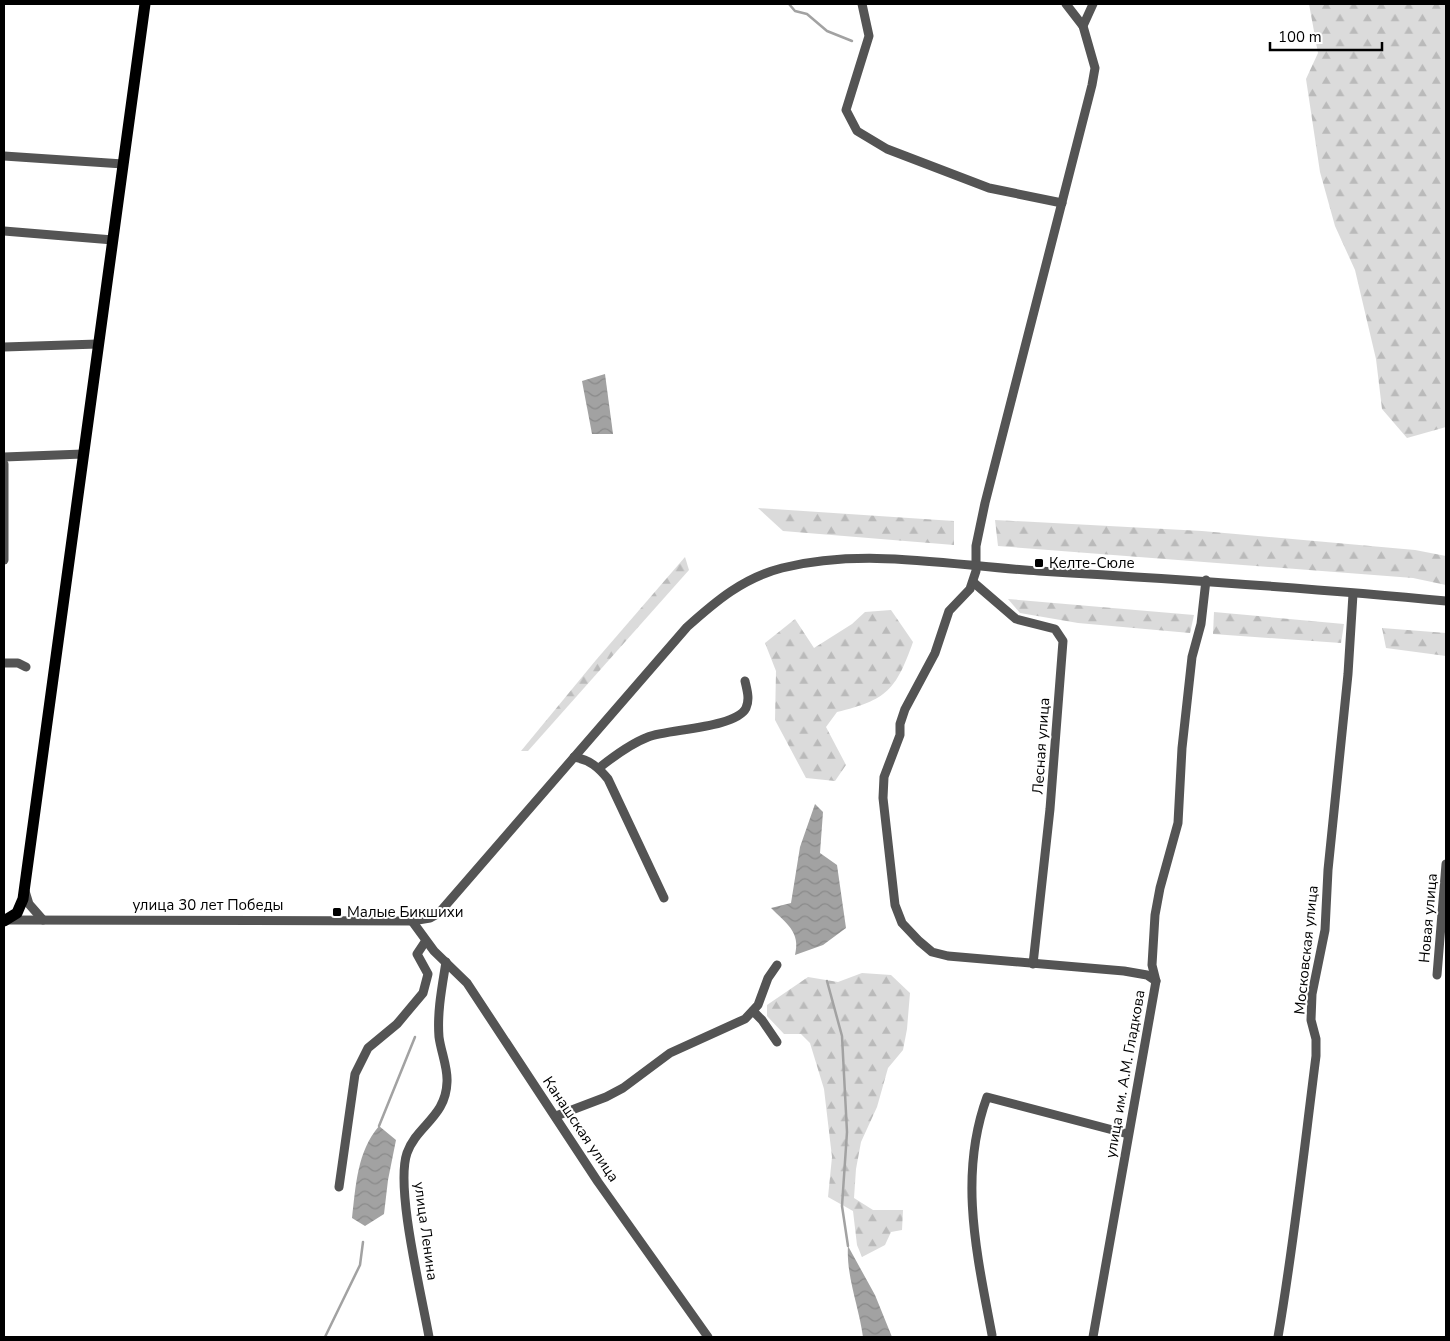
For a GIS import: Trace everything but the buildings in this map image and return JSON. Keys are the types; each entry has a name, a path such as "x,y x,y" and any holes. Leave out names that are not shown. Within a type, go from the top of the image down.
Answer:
{"main road":[{"path":"5,920 13,917 21,908 24,889 145,4"}],"street":[{"path":"862,4 869,36 846,110 857,131 887,149 989,188 1062,203"},
{"path":"1066,4 1083,26 1095,68 985,503 976,546 976,565 973,582 970,589 949,610 935,653 906,709 900,724 900,735 884,777 883,798 895,905 902,923 932,952 948,956 1147,975 1156,981"},
{"path":"1083,26 1093,4"},
{"path":"4,156 123,164"},
{"path":"4,231 112,240"},
{"path":"4,347 98,344"},
{"path":"4,456 83,454"},
{"path":"4,464 4,560"},
{"name":"улица 30 лет Победы","path":"5,920 412,921 430,918 439,913 687,627 718,599 747,580 782,568 821,561 864,558 1206,580 1446,601"},
{"name":"улица им. А.М. Гладкова","path":"1093,1337 1156,981 1152,964 1155,915 1160,888 1178,823 1182,748 1192,657 1201,624 1206,580"},
{"name":"Лесная улица","path":"973,582 1016,619 1055,629 1063,641 1052,791 1033,964"},
{"name":"Московская улица","path":"1278,1337 1292,1252 1316,1056 1316,1039 1311,1020 1312,994 1325,930 1328,870 1348,674 1353,594"},
{"path":"4,662 18,662 26,667"},
{"path":"598,768 632,744 648,737 718,723 740,715 746,708 748,696 745,681"},
{"path":"574,757 586,760 598,768 608,779 664,898"},
{"name":"Новая улица","path":"1437,975 1446,864"},
{"path":"24,889 29,904 43,920"},
{"name":"Канашская улица","path":"412,921 426,942 467,984 598,1182 708,1337"},
{"path":"339,1188 355,1074 368,1048 397,1024 423,993 428,974 417,954 426,942"},
{"name":"улица Ленина","path":"429,1337 405,1199 404,1164 414,1140 440,1110 445,1100 448,1081 439,1037 440,997 446,962"},
{"path":"556,1116 623,1088 670,1052 745,1019 758,1005 768,978 777,965"},
{"path":"753,1011 762,1020 777,1042"},
{"path":"992,1334 974,1240 971,1170 980,1118 987,1097 1128,1134"}],"green space":[{"path":"1309,4 1446,4 1446,427 1407,438 1382,409 1376,359 1355,270 1335,226 1320,172 1306,79 1318,53"},
{"path":"758,508 954,521 954,545 783,531"},
{"path":"995,520 1202,531 1415,550 1446,556 1446,585 1413,578 998,546"},
{"path":"685,557 689,570 528,751 521,751 596,660"},
{"path":"1008,599 1194,615 1190,633 1078,623 1020,613"},
{"path":"891,610 913,642 901,671 895,682 879,697 854,708 837,712 826,727 846,765 835,781 806,778 775,720 776,671 765,643 795,619 814,648 852,624 865,612"},
{"path":"1214,612 1344,624 1341,643 1213,634"},
{"path":"1382,628 1446,633 1446,656 1386,648"},
{"path":"862,973 891,975 910,993 903,1050 888,1068 877,1107 861,1142 856,1169 854,1198 873,1210 903,1210 902,1230 891,1232 885,1245 862,1257 857,1245 853,1211 828,1197 832,1157 824,1089 810,1043 801,1034 784,1034 767,1016 767,1005 808,977 838,982"}],"water":[{"path":"605,374 613,434 592,434 582,381"},
{"path":"815,804 823,812 820,853 837,865 846,928 823,945 795,955 796,940 791,928 771,908 791,903 800,847"},
{"path":"379,1126 396,1140 384,1214 365,1226 352,1218 356,1181 366,1147"},
{"path":"848,1246 875,1295 892,1337 863,1337 849,1269"}],"waterway":[{"path":"789,4 795,11 807,14 827,31 852,41"},
{"path":"827,981 842,1036 847,1132 842,1206 848,1246"},
{"path":"379,1126 415,1037"},
{"path":"325,1337 360,1265 363,1242"}],"place":[{"name":"Келте-Сюле","path":"1039,563"},
{"name":"Малые Бикшихи","path":"337,912"}]}
